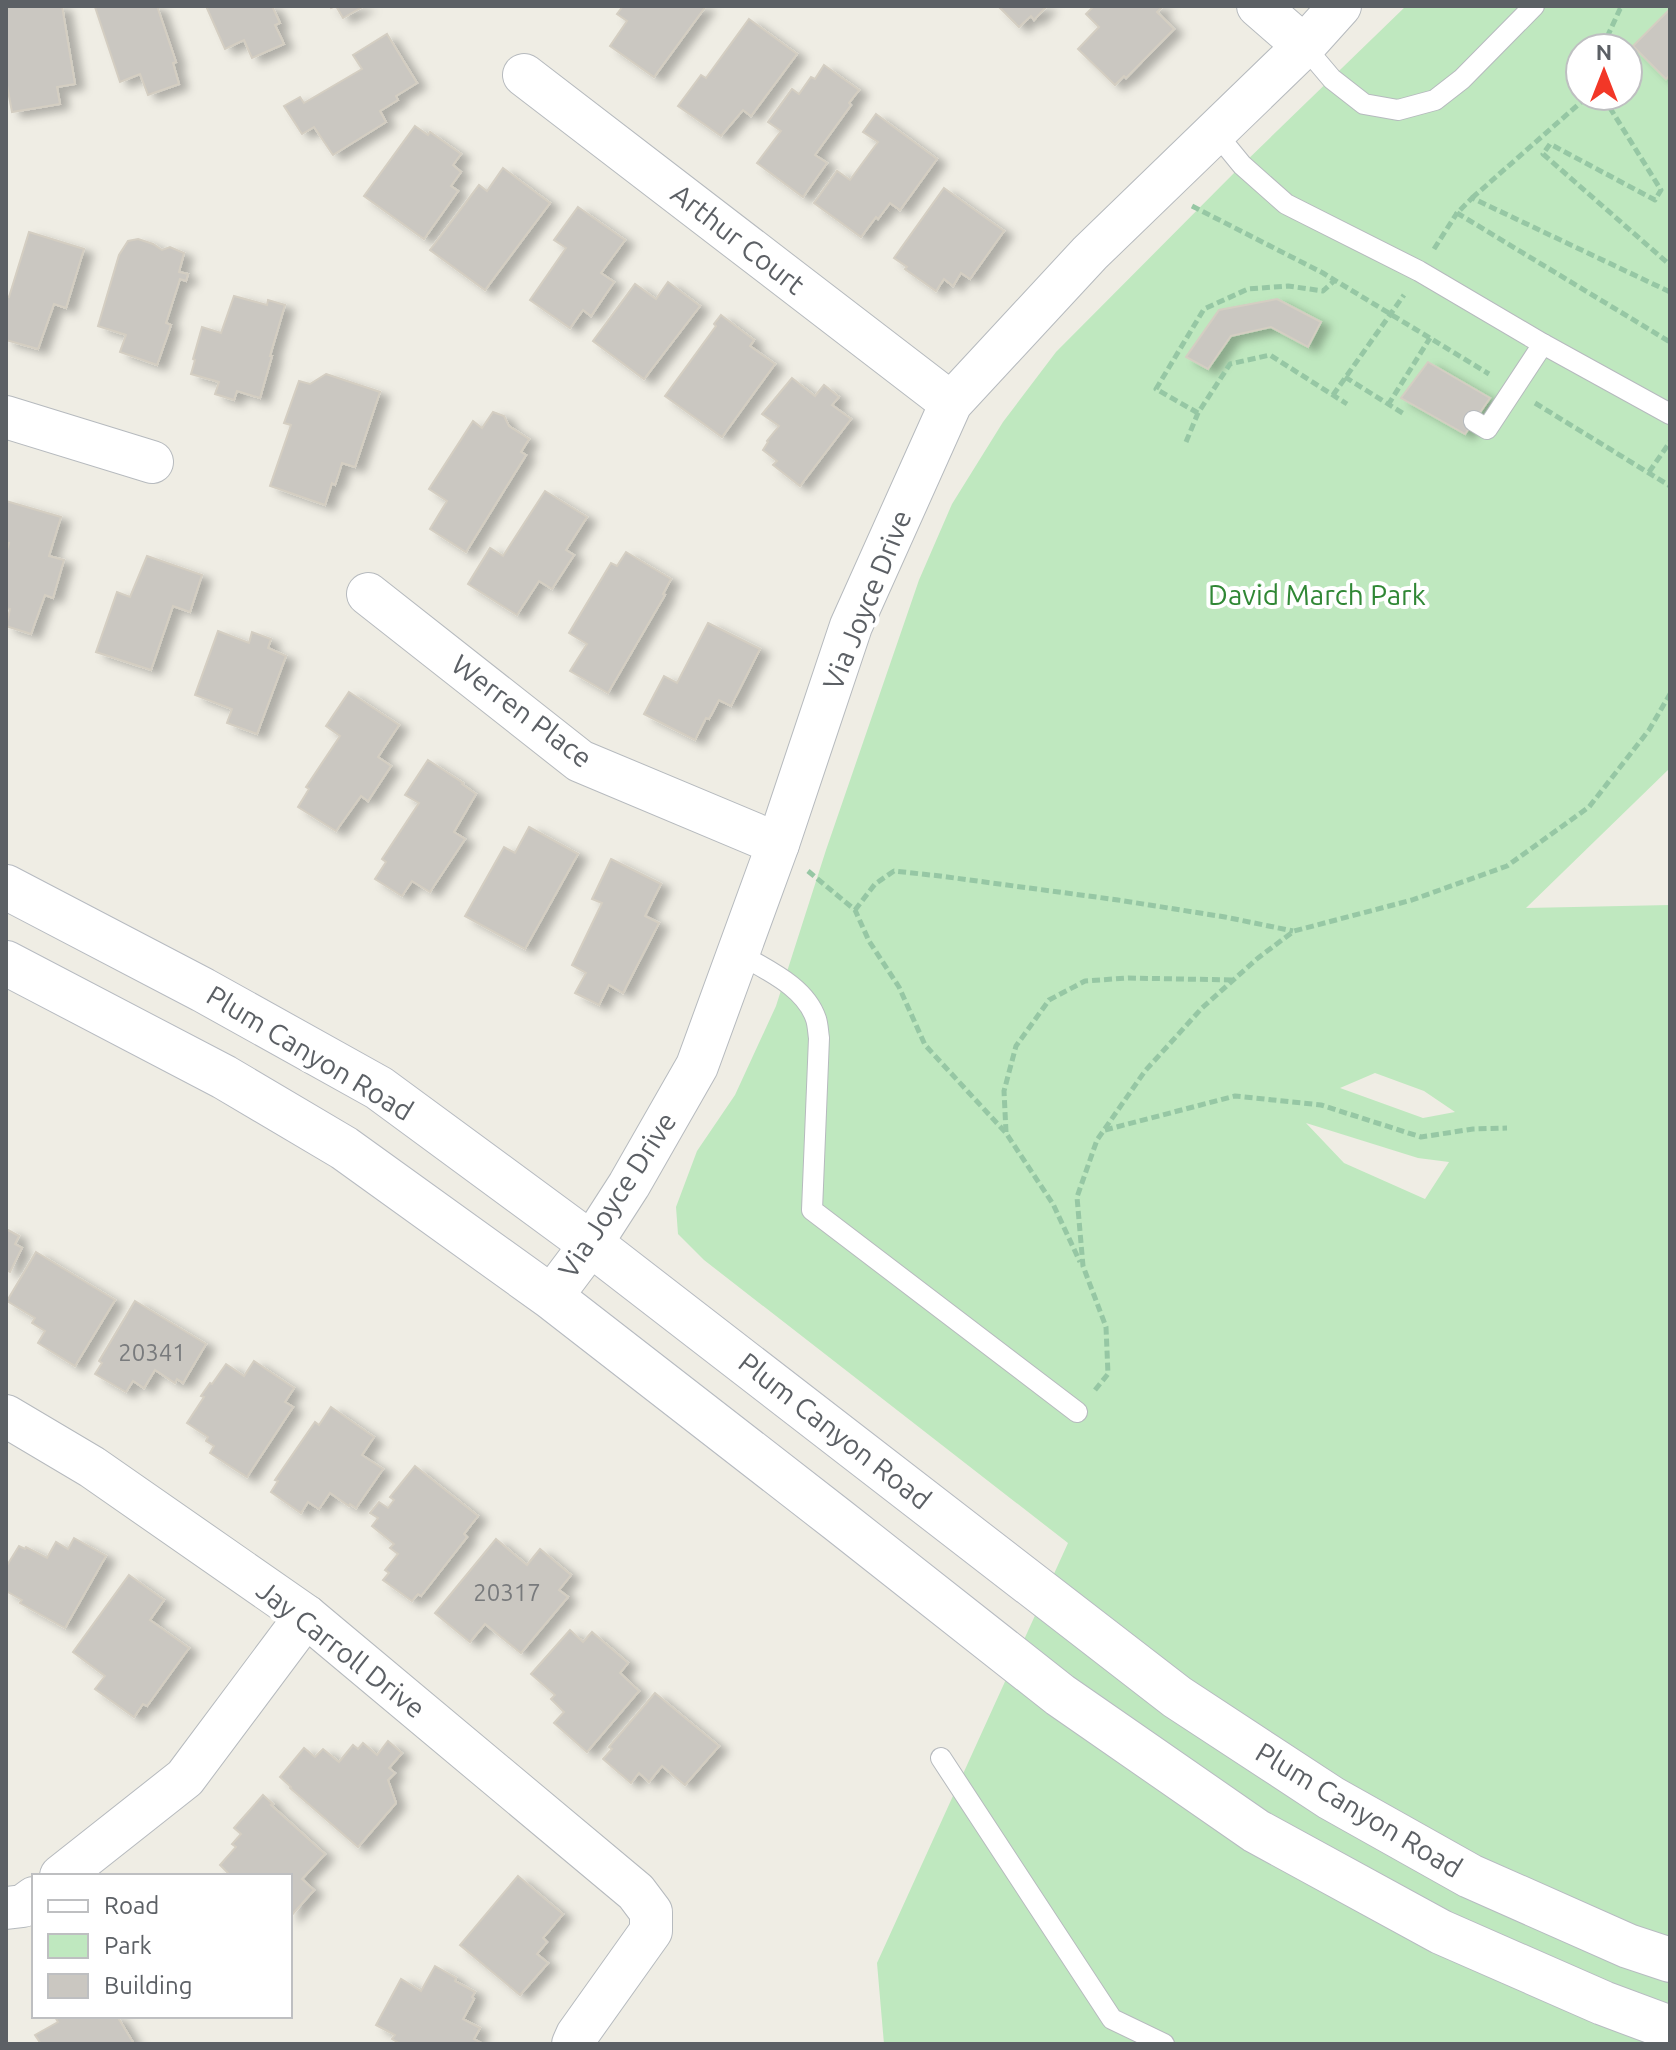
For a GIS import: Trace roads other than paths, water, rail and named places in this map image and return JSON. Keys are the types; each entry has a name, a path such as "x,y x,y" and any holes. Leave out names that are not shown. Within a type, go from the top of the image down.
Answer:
{"main road":[{"name":"Plum Canyon Road","path":"6,887 203,990 379,1088 591,1244 1177,1697 1331,1798 1470,1876 1628,1946 1670,1960"},
{"path":"6,963 224,1077 344,1148 551,1297 1060,1695 1256,1831 1441,1932 1603,2003 1670,2028"}],"street":[{"path":"1258,6 1304,46"},
{"name":"Via Joyce Drive","path":"551,1297 591,1244 629,1185 697,1066 778,844 851,626 951,403 1090,253 1304,46 1340,6"},
{"name":"Arthur Court","path":"524,75 951,403"},
{"path":"6,417 152,462"},
{"name":"Werren Place","path":"368,594 580,761 778,844"},
{"name":"Jay Carroll Drive","path":"6,1416 92,1467 306,1616 636,1892 651,1912 651,1931 573,2044"},
{"path":"64,1874 185,1778 306,1616"},
{"path":"6,1908 23,1906 32,1899"}],"lane":[{"path":"1304,46 1332,79 1364,104 1398,110 1435,100 1462,79 1534,6"},
{"path":"1215,132 1242,165 1286,204 1419,271 1670,414"},
{"path":"1474,421 1487,429 1543,344"},
{"path":"738,953 784,980 807,1001 817,1020 819,1038 812,1210 1077,1412"},
{"path":"941,1758 1112,2019 1164,2044"}],"park label":[{"name":"David March Park","path":"1317,595"}]}
